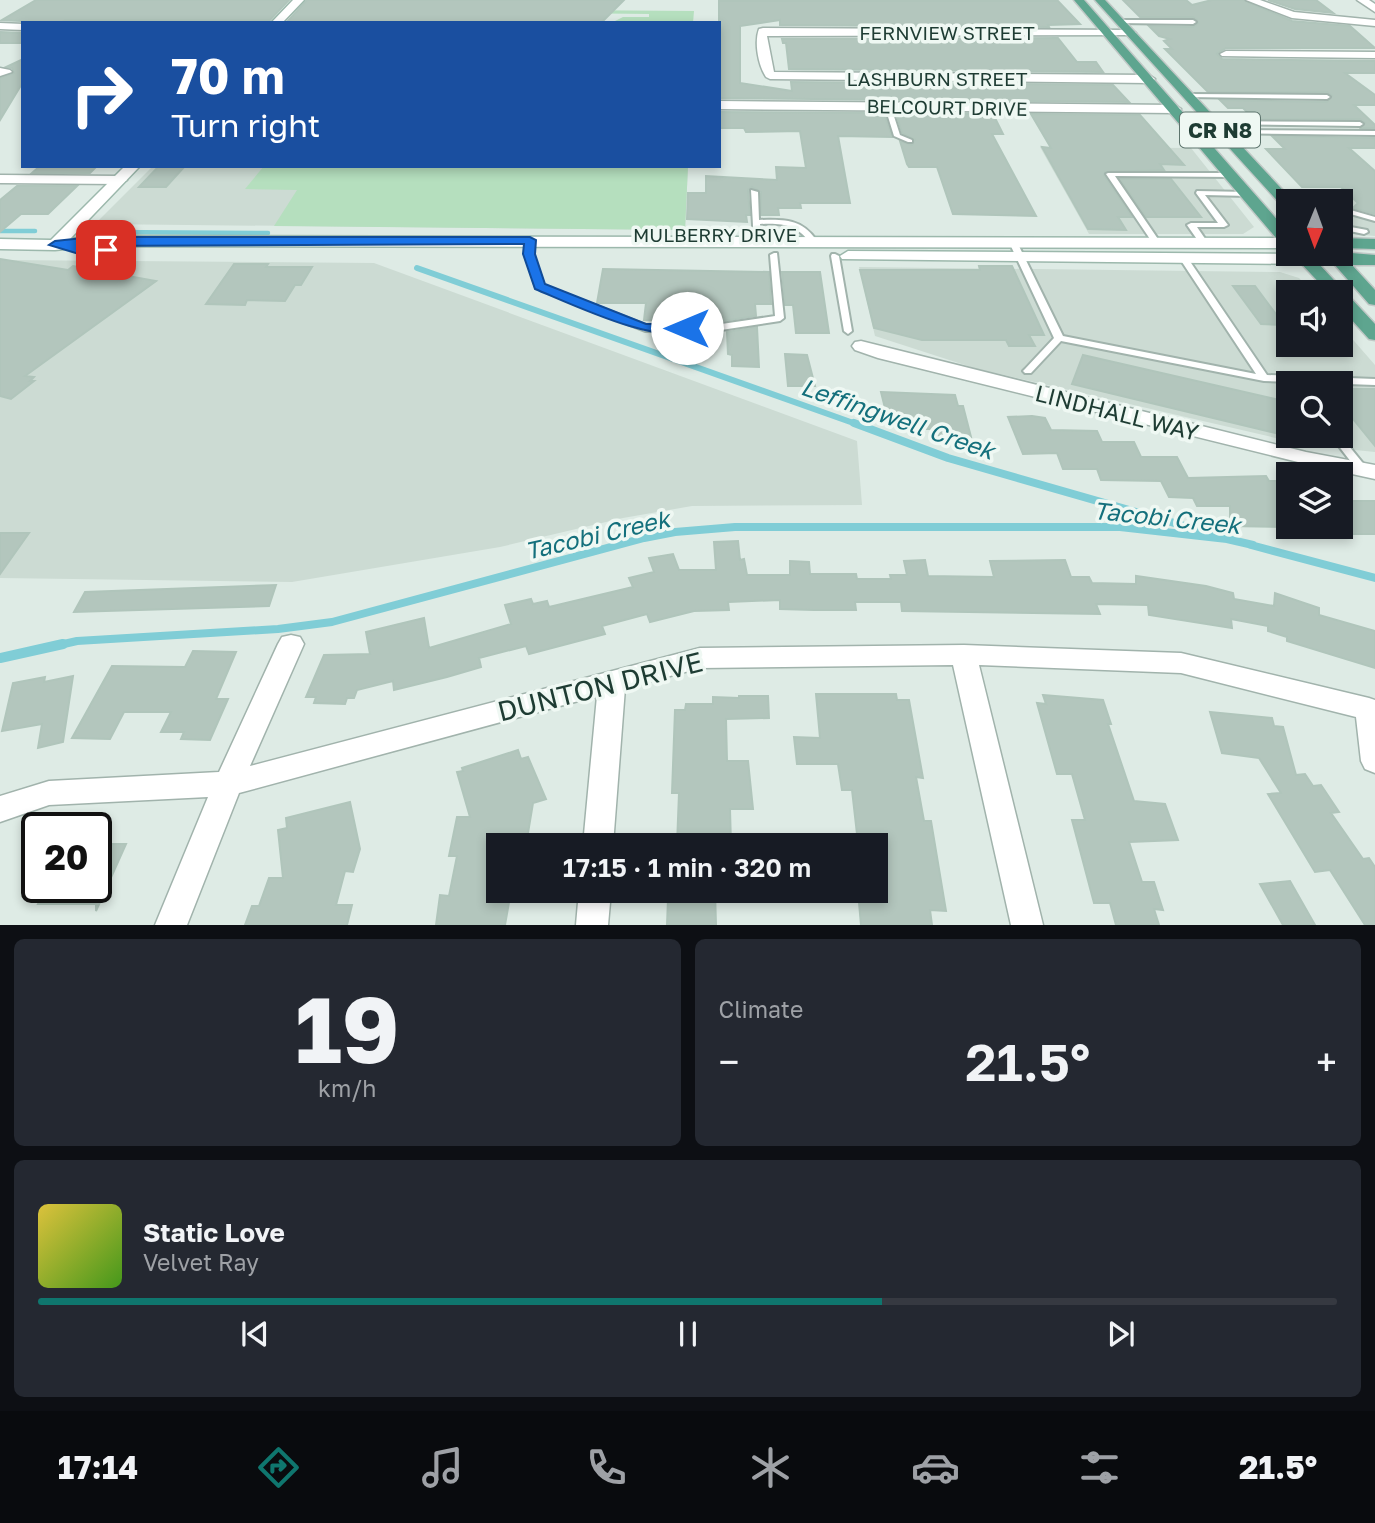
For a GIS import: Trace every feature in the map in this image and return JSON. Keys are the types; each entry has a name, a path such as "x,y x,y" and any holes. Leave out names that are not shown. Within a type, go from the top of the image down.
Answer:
{"main road":[{"name":"CR N8","path":"1079,0 1276,228"},
{"name":"CR N8","path":"1100,0 1276,191"},
{"name":"MULBERRY DRIVE","path":"1353,243 1372,232"},
{"name":"MULBERRY DRIVE","path":"1353,255 1375,260"},
{"path":"1311,266 1325,280"},
{"path":"1349,266 1375,300"},
{"path":"1353,310 1375,335"}],"street":[{"path":"278,21 299,0"},
{"path":"1251,0 1271,10 1292,15 1375,23"},
{"path":"1362,0 1375,9"},
{"path":"0,26 21,27"},
{"name":"FERNVIEW STREET","path":"764,31 1131,33"},
{"name":"LASHBURN STREET","path":"764,31 766,69 771,75 1149,79"},
{"path":"1226,54 1375,55"},
{"name":"BELCOURT DRIVE","path":"721,105 1175,109"},
{"path":"55,245 131,168"},
{"path":"0,179 120,180"},
{"name":"MULBERRY DRIVE","path":"0,244 55,245 79,250 529,247 813,241 1184,259 1276,257"},
{"name":"MULBERRY DRIVE","path":"529,247 835,256 1156,243 1276,243"},
{"name":"LINDHALL WAY","path":"854,338 885,354 1227,439 1369,471"},
{"path":"171,925 228,784 291,644"},
{"path":"964,655 1027,925"},
{"name":"DUNTON DRIVE","path":"0,809 49,793 228,784 700,658 964,655 1181,663 1372,710"},
{"path":"599,833 612,680"},
{"path":"1372,710 1375,761"},
{"path":"592,925 594,903"}],"lane":[{"path":"1121,22 1193,22"},
{"path":"1189,96 1327,97"},
{"path":"888,107 897,136 910,141"},
{"path":"1218,128 1360,124"},
{"path":"1218,128 1375,133"},
{"path":"1156,243 1110,174 1232,175"},
{"path":"754,192 757,241"},
{"path":"1204,243 1191,225 1224,225 1200,193 1248,194"},
{"path":"1353,213 1375,219"},
{"path":"756,222 781,221 800,225 808,231 813,241"},
{"path":"1353,225 1372,232"},
{"path":"529,247 540,286 645,328 708,329 779,317 774,255"},
{"path":"1016,250 1059,338"},
{"path":"835,256 854,338"},
{"path":"1184,259 1264,378"},
{"path":"1028,371 1059,338"},
{"path":"1059,338 1276,379"},
{"path":"1353,382 1375,382"},
{"path":"1347,448 1369,471"}],"shaded area":[{"path":"1040,147 1191,148 1254,227 1243,234 1089,234"},
{"path":"151,168 688,168 685,230 95,224"},
{"path":"1353,189 1375,189 1375,236 1353,234"},
{"path":"0,260 374,263 857,441 862,505 692,506 623,518 500,547 292,582 0,578"},
{"path":"859,267 1280,272 1301,280 1276,280 1276,357 1353,357 1353,340 1375,365 1375,452 1336,448 1353,448 1353,371 1276,371 1276,438 974,368 875,336"}],"green space":[{"path":"559,10 694,11 693,21 615,21 623,17 649,17 649,14 558,13"},
{"path":"262,168 688,168 685,230 274,226 297,190 245,189"}],"building":[{"path":"36,0 289,0 270,20 2,20"},
{"path":"307,0 624,0 603,21 288,21"},
{"path":"1123,0 1186,0 1192,5 1212,0 1243,0 1292,21 1350,26 1375,48 1226,48 1217,54 1222,59 1375,61 1375,73 1345,73 1375,95 1375,105 1354,105 1375,128 1361,128 1365,123 1360,119 1254,119 1243,108 1228,108 1220,100 1327,102 1332,96 1327,92 1208,92 1165,49 1172,49 1164,41 1170,39 1159,36 1149,26 1193,27 1198,23 1197,20 1193,17 1140,17"},
{"path":"1268,0 1316,0 1333,13 1295,9"},
{"path":"719,1 1058,1 1080,24 1048,25 1049,27 780,25 780,20 740,26 740,83 792,91 791,82 1113,85 1129,102 721,98"},
{"path":"0,32 21,33 21,43 0,43"},
{"path":"1058,38 1077,62 1096,62 1103,72 789,69 786,43 783,43 782,39"},
{"path":"21,60 21,85 0,120 0,78 14,73 12,68 6,67"},
{"path":"721,112 884,113 892,137 838,136 850,203 800,203 801,208 778,208 779,215 761,215 761,192 752,187 748,190 750,215 746,215 747,222 687,219 688,193 706,193 706,176 777,180 776,167 806,168 800,131 746,132 744,128 721,128"},
{"path":"896,113 993,114 1003,134 992,134 1036,216 953,214 937,167 909,167 907,164 900,141 912,145 915,140 902,133"},
{"path":"1031,114 1140,115 1184,165 1160,164 1164,170 1105,172 1104,175 1132,217 1118,217 1126,230 1088,229 1042,147 1051,148"},
{"path":"1272,136 1375,138 1375,148 1349,148 1375,171 1375,214 1353,208 1358,203 1353,198 1353,189 1302,187 1266,149 1285,149"},
{"path":"38,168 95,168 90,173 32,173"},
{"path":"157,168 183,168 166,187 139,187"},
{"path":"1120,179 1171,179 1201,217 1146,217"},
{"path":"17,186 77,186 48,214 21,214 0,232 0,200"},
{"path":"0,259 68,270 73,266 156,281 25,376 34,377 30,381 34,381 11,399 0,396"},
{"path":"234,264 312,267 301,285 295,285 285,301 247,300 245,305 206,304"},
{"path":"979,266 1012,266 1044,335 1029,335 1035,346 1009,346 1006,340 922,340 874,328 860,270 980,270"},
{"path":"603,269 769,272 771,304 755,304 756,316 716,322 644,320 646,303 597,303"},
{"path":"782,272 820,272 829,333 796,333 793,305 785,305"},
{"path":"1233,286 1255,286 1276,314 1276,325 1261,324"},
{"path":"757,327 759,367 732,366 732,355 728,354 727,332"},
{"path":"785,354 807,355 815,386 788,386"},
{"path":"1083,355 1276,399 1276,433 1072,384"},
{"path":"1353,389 1375,389 1375,446 1353,419"},
{"path":"881,392 955,395 958,406 963,406 971,437 938,436 936,429 912,429 901,425 900,420 888,420"},
{"path":"1008,417 1045,418 1051,430 1097,431 1102,442 1134,442 1141,457 1177,457 1188,478 1266,476 1269,481 1276,481 1276,527 1230,526 1230,506 1197,506 1193,498 1169,497 1161,481 1101,480 1097,469 1063,469 1057,453 1023,454"},
{"path":"1353,501 1375,501 1375,534 1353,534"},
{"path":"0,533 29,533 0,574"},
{"path":"738,541 740,560 744,559 747,575 790,575 790,561 809,562 810,574 856,574 857,579 891,579 890,575 907,575 904,561 925,560 928,576 994,577 990,561 1065,560 1071,577 1089,577 1092,583 1136,584 1136,576 1206,586 1233,593 1234,599 1274,606 1275,593 1319,608 1319,615 1375,631 1375,668 1287,641 1287,637 1268,631 1268,626 1231,619 1232,628 1149,615 1148,605 1096,604 1100,614 902,611 901,602 855,602 856,610 780,609 780,600 728,602 729,610 694,611 650,622 647,614 602,626 605,634 529,654 526,646 479,658 481,667 447,677 394,690 393,681 357,690 354,698 347,698 345,704 314,703 316,697 306,697 324,655 370,654 366,632 424,618 429,648 511,624 505,605 531,599 533,604 547,601 549,607 633,587 629,578 654,572 649,558 673,554 679,570 716,570 714,542"},
{"path":"276,585 269,606 74,612 85,592"},
{"path":"193,651 236,652 216,699 228,699 210,740 181,739 184,732 161,732 171,712 124,712 110,739 72,738 112,666 185,667"},
{"path":"73,676 63,742 38,748 42,724 2,731 13,683 45,677 44,682"},
{"path":"816,694 896,694 897,700 909,700 923,778 916,777 924,821 931,821 946,911 930,910 932,925 861,925 859,903 888,903 888,833 857,833 852,790 842,790 838,764 797,764 794,737 820,738"},
{"path":"1043,695 1103,700 1111,724 1108,724 1134,801 1165,804 1178,840 1129,842 1142,882 1154,882 1163,910 1154,909 1159,925 1116,925 1110,903 1094,903 1072,820 1085,820 1072,774 1057,774 1037,703 1046,704"},
{"path":"768,696 769,718 726,719 727,761 748,761 753,809 730,809 731,833 677,833 679,793 672,793 675,710 685,710 686,704 713,704 713,697"},
{"path":"1210,712 1272,718 1274,726 1283,727 1296,775 1305,774 1313,786 1321,785 1339,812 1331,813 1363,859 1369,858 1375,867 1375,925 1365,925 1330,870 1315,872 1268,794 1281,793 1259,758 1222,753"},
{"path":"518,750 521,759 528,757 546,799 533,803 528,833 486,833 486,903 509,903 505,925 436,925 440,895 449,896 457,856 449,856 457,817 470,817 457,772 463,771 462,768"},
{"path":"350,802 360,849 353,872 345,871 336,905 352,905 347,925 245,925 252,906 259,906 269,878 283,878 278,830 287,828 286,818"},
{"path":"112,844 126,844 112,875"},
{"path":"1290,881 1315,925 1283,925 1260,884"},
{"path":"100,903 96,911 96,904 38,904"},
{"path":"668,903 715,903 716,925 667,925"}],"waterway":[{"name":"Leffingwell Creek","path":"0,231 35,231"},
{"name":"Leffingwell Creek","path":"105,232 268,233"},
{"name":"Leffingwell Creek","path":"417,268 859,425"},
{"name":"Leffingwell Creek","path":"854,423 948,458 1209,533"},
{"name":"Tacobi Creek","path":"55,646 77,641 278,629 332,622 675,532 735,527 1120,527 1227,539 1253,545"},
{"name":"Leffingwell Creek","path":"1251,545 1375,578"},
{"name":"Tacobi Creek","path":"0,658 63,644"}],"route":[{"path":"106,250 79,250 55,245 93,241 530,240 529,254 540,286 645,328 687,328"}]}
